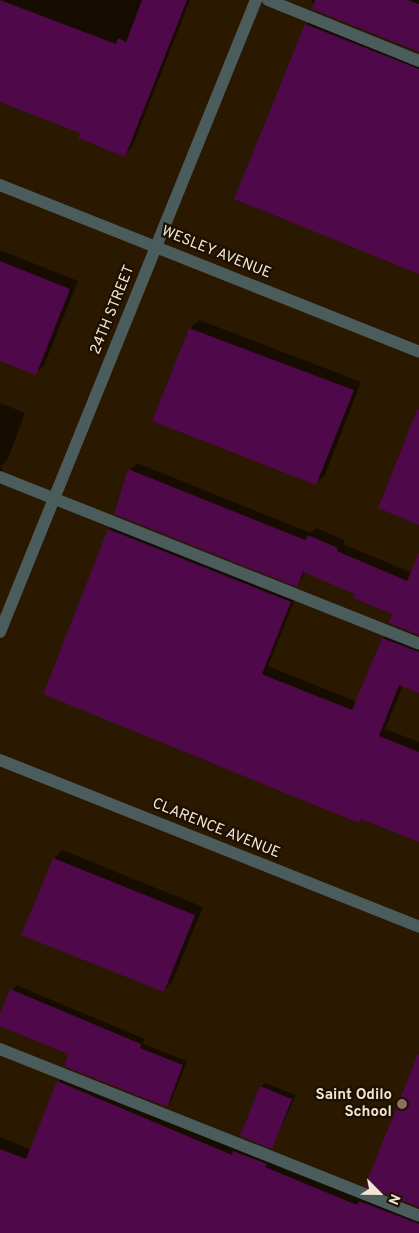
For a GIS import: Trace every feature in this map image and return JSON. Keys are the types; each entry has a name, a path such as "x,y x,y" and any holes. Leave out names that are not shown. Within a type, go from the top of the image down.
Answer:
{"street":[{"name":"24TH STREET","path":"0,632 256,0"},
{"path":"268,0 419,61"},
{"name":"WESLEY AVENUE","path":"0,185 419,352"},
{"path":"0,477 419,644"},
{"name":"CLARENCE AVENUE","path":"0,760 419,927"},
{"path":"0,1049 419,1216"}],"building":[{"path":"0,0 116,44 118,38 126,42 142,0 187,0 125,157 78,138 80,133 0,102"},
{"path":"315,0 408,0 419,4 419,52 312,9"},
{"path":"305,24 419,69 419,274 234,199"},
{"path":"0,261 70,289 36,375 0,361"},
{"path":"189,328 354,390 316,485 152,421"},
{"path":"417,410 419,410 419,525 378,508"},
{"path":"128,469 305,540 308,535 338,548 337,551 407,581 419,552 419,635 389,623 392,614 353,598 355,594 303,572 297,587 114,514"},
{"path":"108,529 291,602 262,674 352,710 382,638 419,652 419,693 399,685 379,736 419,752 419,842 361,819 359,823 43,694"},
{"path":"53,858 195,915 164,992 21,935"},
{"path":"10,989 141,1044 140,1048 183,1065 167,1107 64,1066 68,1054 0,1026 0,1014"},
{"path":"419,1055 419,1207 365,1186"},
{"path":"57,1081 232,1155 233,1151 267,1164 265,1167 357,1205 359,1201 419,1224 419,1233 0,1233 0,1149 26,1159"},
{"path":"260,1086 292,1099 272,1149 240,1136"}],"place":[{"name":"Saint Odilo School","path":"402,1104"}]}
